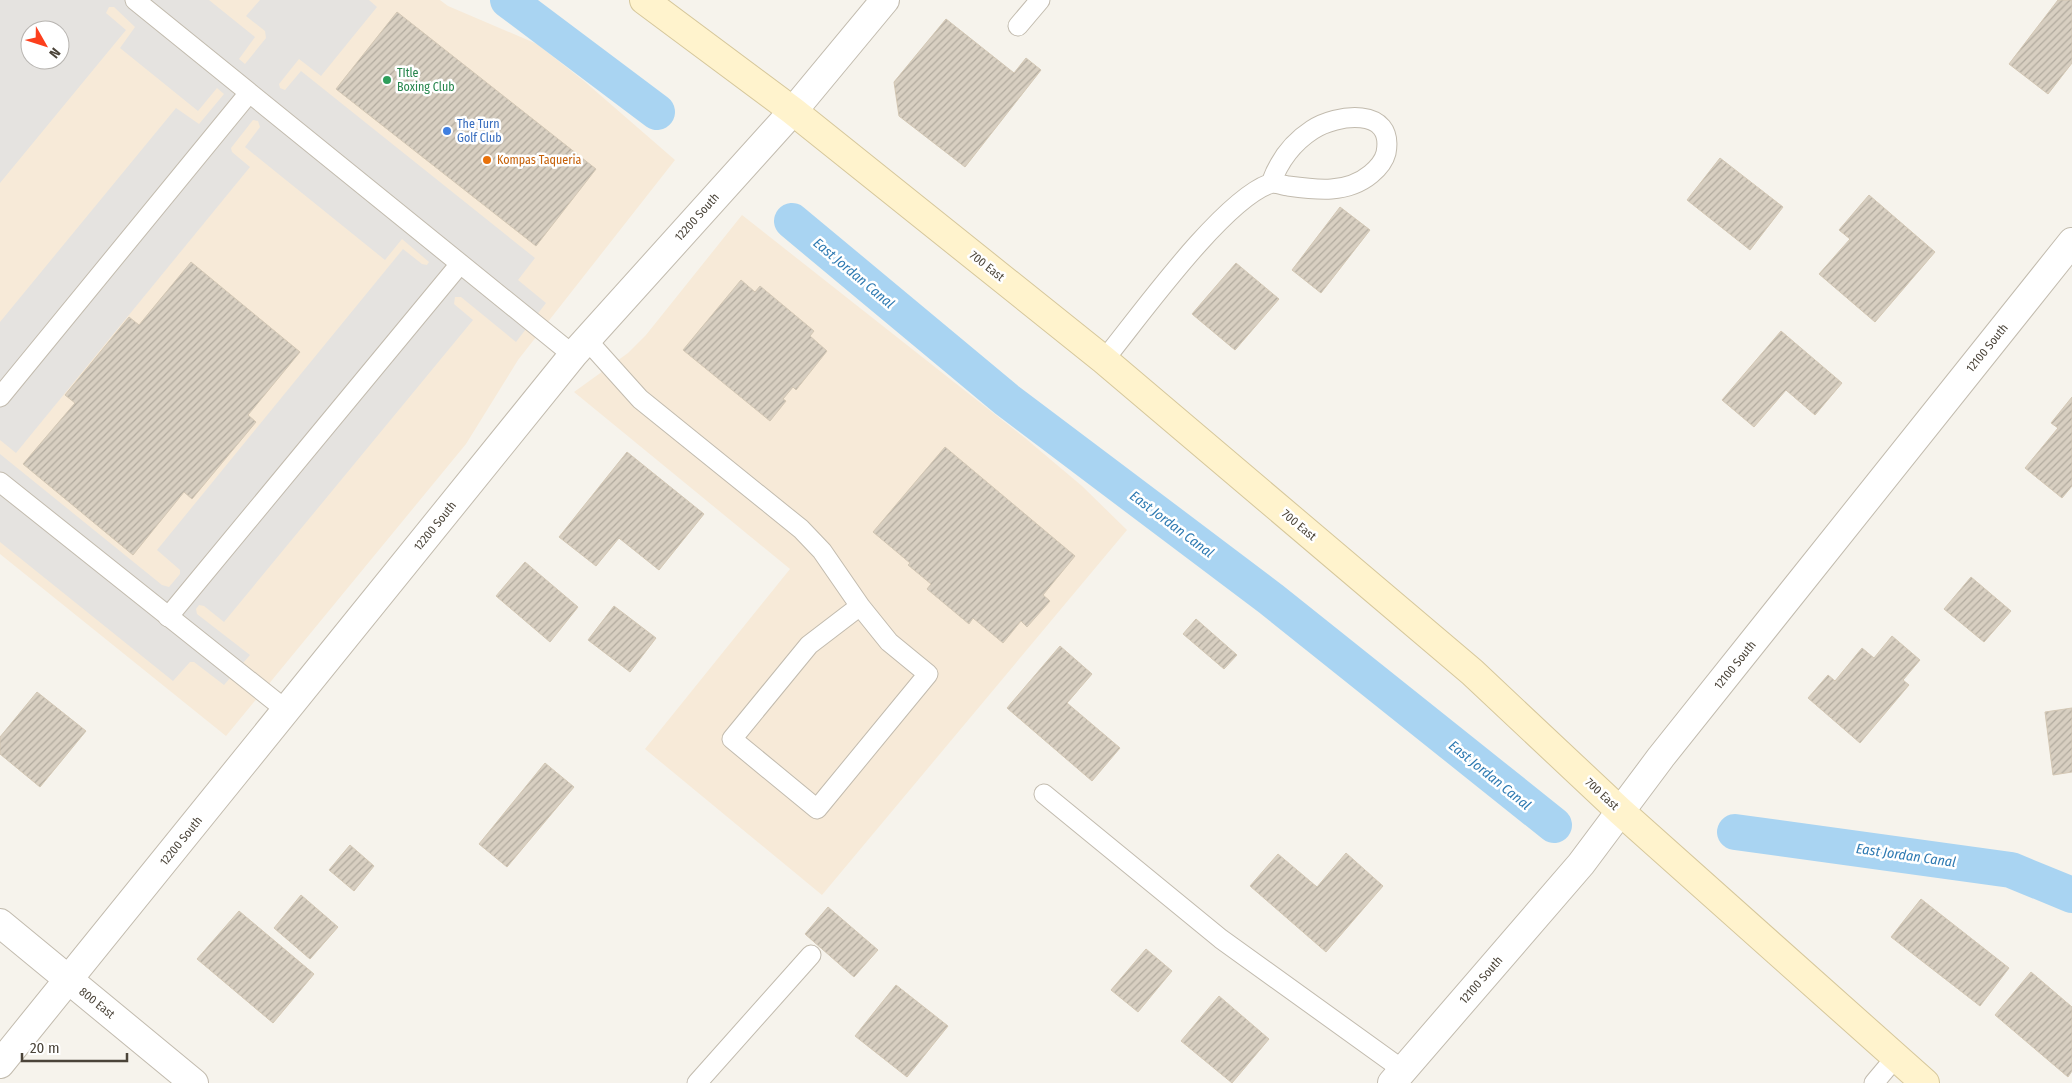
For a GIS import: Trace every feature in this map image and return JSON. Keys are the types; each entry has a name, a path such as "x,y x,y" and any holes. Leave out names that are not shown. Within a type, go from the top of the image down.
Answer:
{"main road":[{"name":"700 East","path":"644,0 793,111 1104,360 1472,672 1620,811 1925,1083"}],"street":[{"name":"12200 South","path":"0,1064 580,347 793,111 885,0"},
{"name":"12100 South","path":"1398,1076 1581,864 1661,757 2072,242"},
{"name":"800 East","path":"0,923 194,1083"}],"lane":[{"path":"135,0 460,264 580,347 640,400 801,529 822,550 860,606 889,642 928,674 817,809 732,739 809,645 860,606"},
{"path":"1018,26 1040,0"},
{"path":"0,397 249,93"},
{"path":"1104,360 1220,220 1246,197 1271,183 1331,189 1361,182 1377,169 1385,155 1387,140 1385,130 1377,122 1367,118 1330,122 1313,129 1284,156 1271,183"},
{"path":"168,617 460,264"},
{"path":"0,482 286,710"},
{"path":"1044,794 1221,939 1398,1076"},
{"path":"697,1083 810,955"},
{"path":"1874,1083 1896,1058"}],"shaded area":[{"path":"0,0 440,0 448,6 537,44 584,81 675,160 518,360 466,444 226,736 0,554"},
{"path":"0,0 209,0 255,37 239,59 245,64 266,38 265,31 246,16 260,0 369,0 377,7 321,76 299,59 279,84 280,88 285,90 301,71 535,258 518,280 546,303 516,342 461,297 455,297 454,304 473,320 224,622 204,606 199,605 196,609 197,614 250,655 224,685 194,662 190,662 173,681 0,542 0,454 162,585 169,587 180,574 180,570 157,550 403,249 422,264 427,265 429,262 402,239 385,260 245,147 260,127 258,121 253,120 231,148 232,152 250,167 16,453 0,440 0,322 176,108 199,124 224,94 217,88 198,111 120,48 135,27 114,7 109,7 106,13 126,30 0,183"},
{"path":"742,215 1025,438 1082,486 1127,530 822,895 645,749 790,569 574,392 628,353 646,335"}],"building":[{"path":"2058,0 2072,0 2072,63 2048,94 2009,64"},
{"path":"397,12 596,169 536,246 336,89"},
{"path":"946,19 1014,73 1026,58 1041,70 965,167 899,116 894,82"},
{"path":"1720,158 1783,207 1750,250 1687,200"},
{"path":"1869,195 1935,252 1875,322 1819,274 1850,239 1839,230"},
{"path":"1340,207 1370,230 1321,293 1292,270"},
{"path":"191,262 300,352 248,415 256,422 192,499 184,492 133,555 23,464 75,403 65,395 129,317 139,325"},
{"path":"1236,263 1279,299 1235,350 1192,314"},
{"path":"741,280 755,292 760,286 814,331 810,336 827,351 796,390 793,387 783,399 786,401 770,421 683,350"},
{"path":"1781,331 1842,383 1815,415 1786,390 1754,427 1722,400"},
{"path":"2072,397 2072,486 2062,498 2025,468 2058,428 2051,423"},
{"path":"945,447 1075,556 1043,595 1050,601 1027,627 1021,621 1003,643 973,618 969,624 927,589 931,584 908,565 910,563 873,532"},
{"path":"627,452 704,514 659,570 619,538 596,566 559,537"},
{"path":"525,562 578,607 550,642 496,596"},
{"path":"1971,577 2011,611 1984,642 1944,609"},
{"path":"614,606 656,638 630,672 588,640"},
{"path":"1196,619 1237,655 1224,669 1183,634"},
{"path":"1892,636 1920,660 1903,680 1909,685 1860,743 1808,698 1828,675 1835,681 1862,648 1874,658"},
{"path":"1060,646 1092,674 1067,703 1120,748 1092,781 1007,708"},
{"path":"37,692 86,731 40,787 0,754 0,737"},
{"path":"2072,708 2072,772 2053,775 2045,712"},
{"path":"545,763 574,787 507,867 479,844"},
{"path":"350,845 374,866 354,891 329,870"},
{"path":"1346,853 1383,886 1326,952 1250,886 1278,854 1317,887"},
{"path":"301,895 338,927 310,959 274,928"},
{"path":"1921,899 2009,968 1980,1006 1891,937"},
{"path":"828,907 878,950 854,977 805,934"},
{"path":"239,911 314,974 273,1023 197,959"},
{"path":"1146,949 1172,971 1138,1012 1111,990"},
{"path":"2031,972 2072,1007 2072,1071 2068,1077 1995,1015"},
{"path":"896,985 948,1026 907,1077 855,1036"},
{"path":"1219,996 1269,1039 1232,1083 1181,1041"}],"waterway":[{"name":"East Jordan Canal","path":"508,0 657,112"},
{"name":"East Jordan Canal","path":"792,221 1007,400 1271,599 1554,825"},
{"name":"East Jordan Canal","path":"1735,832 2011,870 2072,895"}],"place":[{"name":"TItle Boxing Club","path":"387,80"},
{"name":"The Turn Golf Club","path":"447,131"},
{"name":"Kompas Taqueria","path":"487,160"}]}
